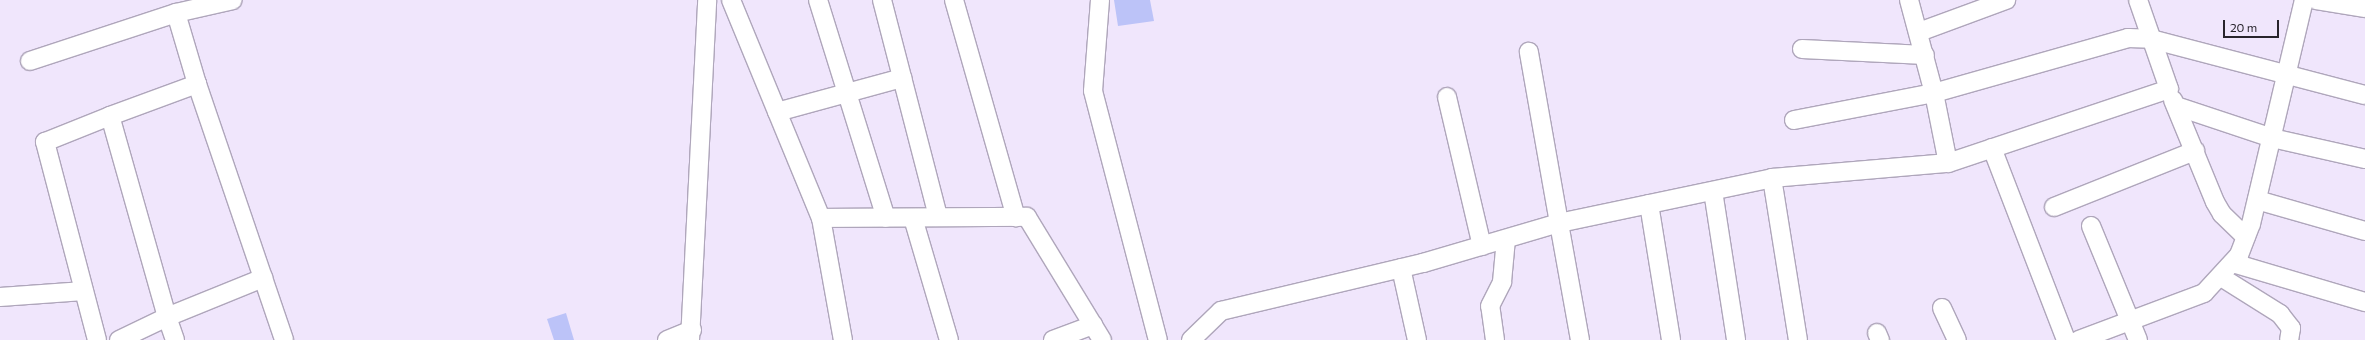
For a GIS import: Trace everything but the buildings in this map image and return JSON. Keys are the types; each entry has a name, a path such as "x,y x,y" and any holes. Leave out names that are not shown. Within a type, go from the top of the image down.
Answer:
{"street":[{"path":"30,61 176,13 196,4 233,0"},
{"path":"667,340 691,335 707,0"},
{"path":"731,0 821,218 843,340"},
{"path":"818,0 886,218"},
{"path":"882,0 938,217"},
{"path":"954,0 1016,217"},
{"path":"1100,0 1093,91 1158,340"},
{"path":"1909,0 1925,55 1948,163"},
{"path":"1919,32 2006,0"},
{"path":"2138,0 2169,89 2222,214 2246,237"},
{"path":"2079,340 2204,293 2233,263 2246,237 2257,200 2304,0"},
{"path":"2316,0 2365,8"},
{"path":"176,13 197,84 284,340"},
{"path":"1794,120 1934,94 2111,41 2151,39 2365,95"},
{"path":"1802,49 1925,55"},
{"path":"1529,52 1580,340"},
{"path":"777,112 902,78"},
{"path":"97,340 45,142 197,84"},
{"path":"1191,340 1221,311 1400,268 1559,223 1772,178 1948,163 2169,89"},
{"path":"1447,98 1482,246"},
{"path":"2176,106 2272,138 2365,159"},
{"path":"110,116 167,317 175,340"},
{"path":"1992,148 2066,340"},
{"path":"2054,207 2195,151"},
{"path":"1772,178 1798,340"},
{"path":"1713,191 1736,340"},
{"path":"2257,200 2365,231"},
{"path":"1649,204 1671,340"},
{"path":"821,218 1027,217 1098,332 1053,340"},
{"path":"912,218 949,340"},
{"path":"2091,226 2138,340"},
{"path":"1495,340 1490,306 1502,282 1506,239"},
{"path":"2233,263 2365,302"},
{"path":"1400,268 1417,340"},
{"path":"2221,277 2280,314 2291,328 2289,340"},
{"path":"119,340 167,317 263,278"},
{"path":"0,297 84,291"},
{"path":"1942,308 1957,340"}]}
